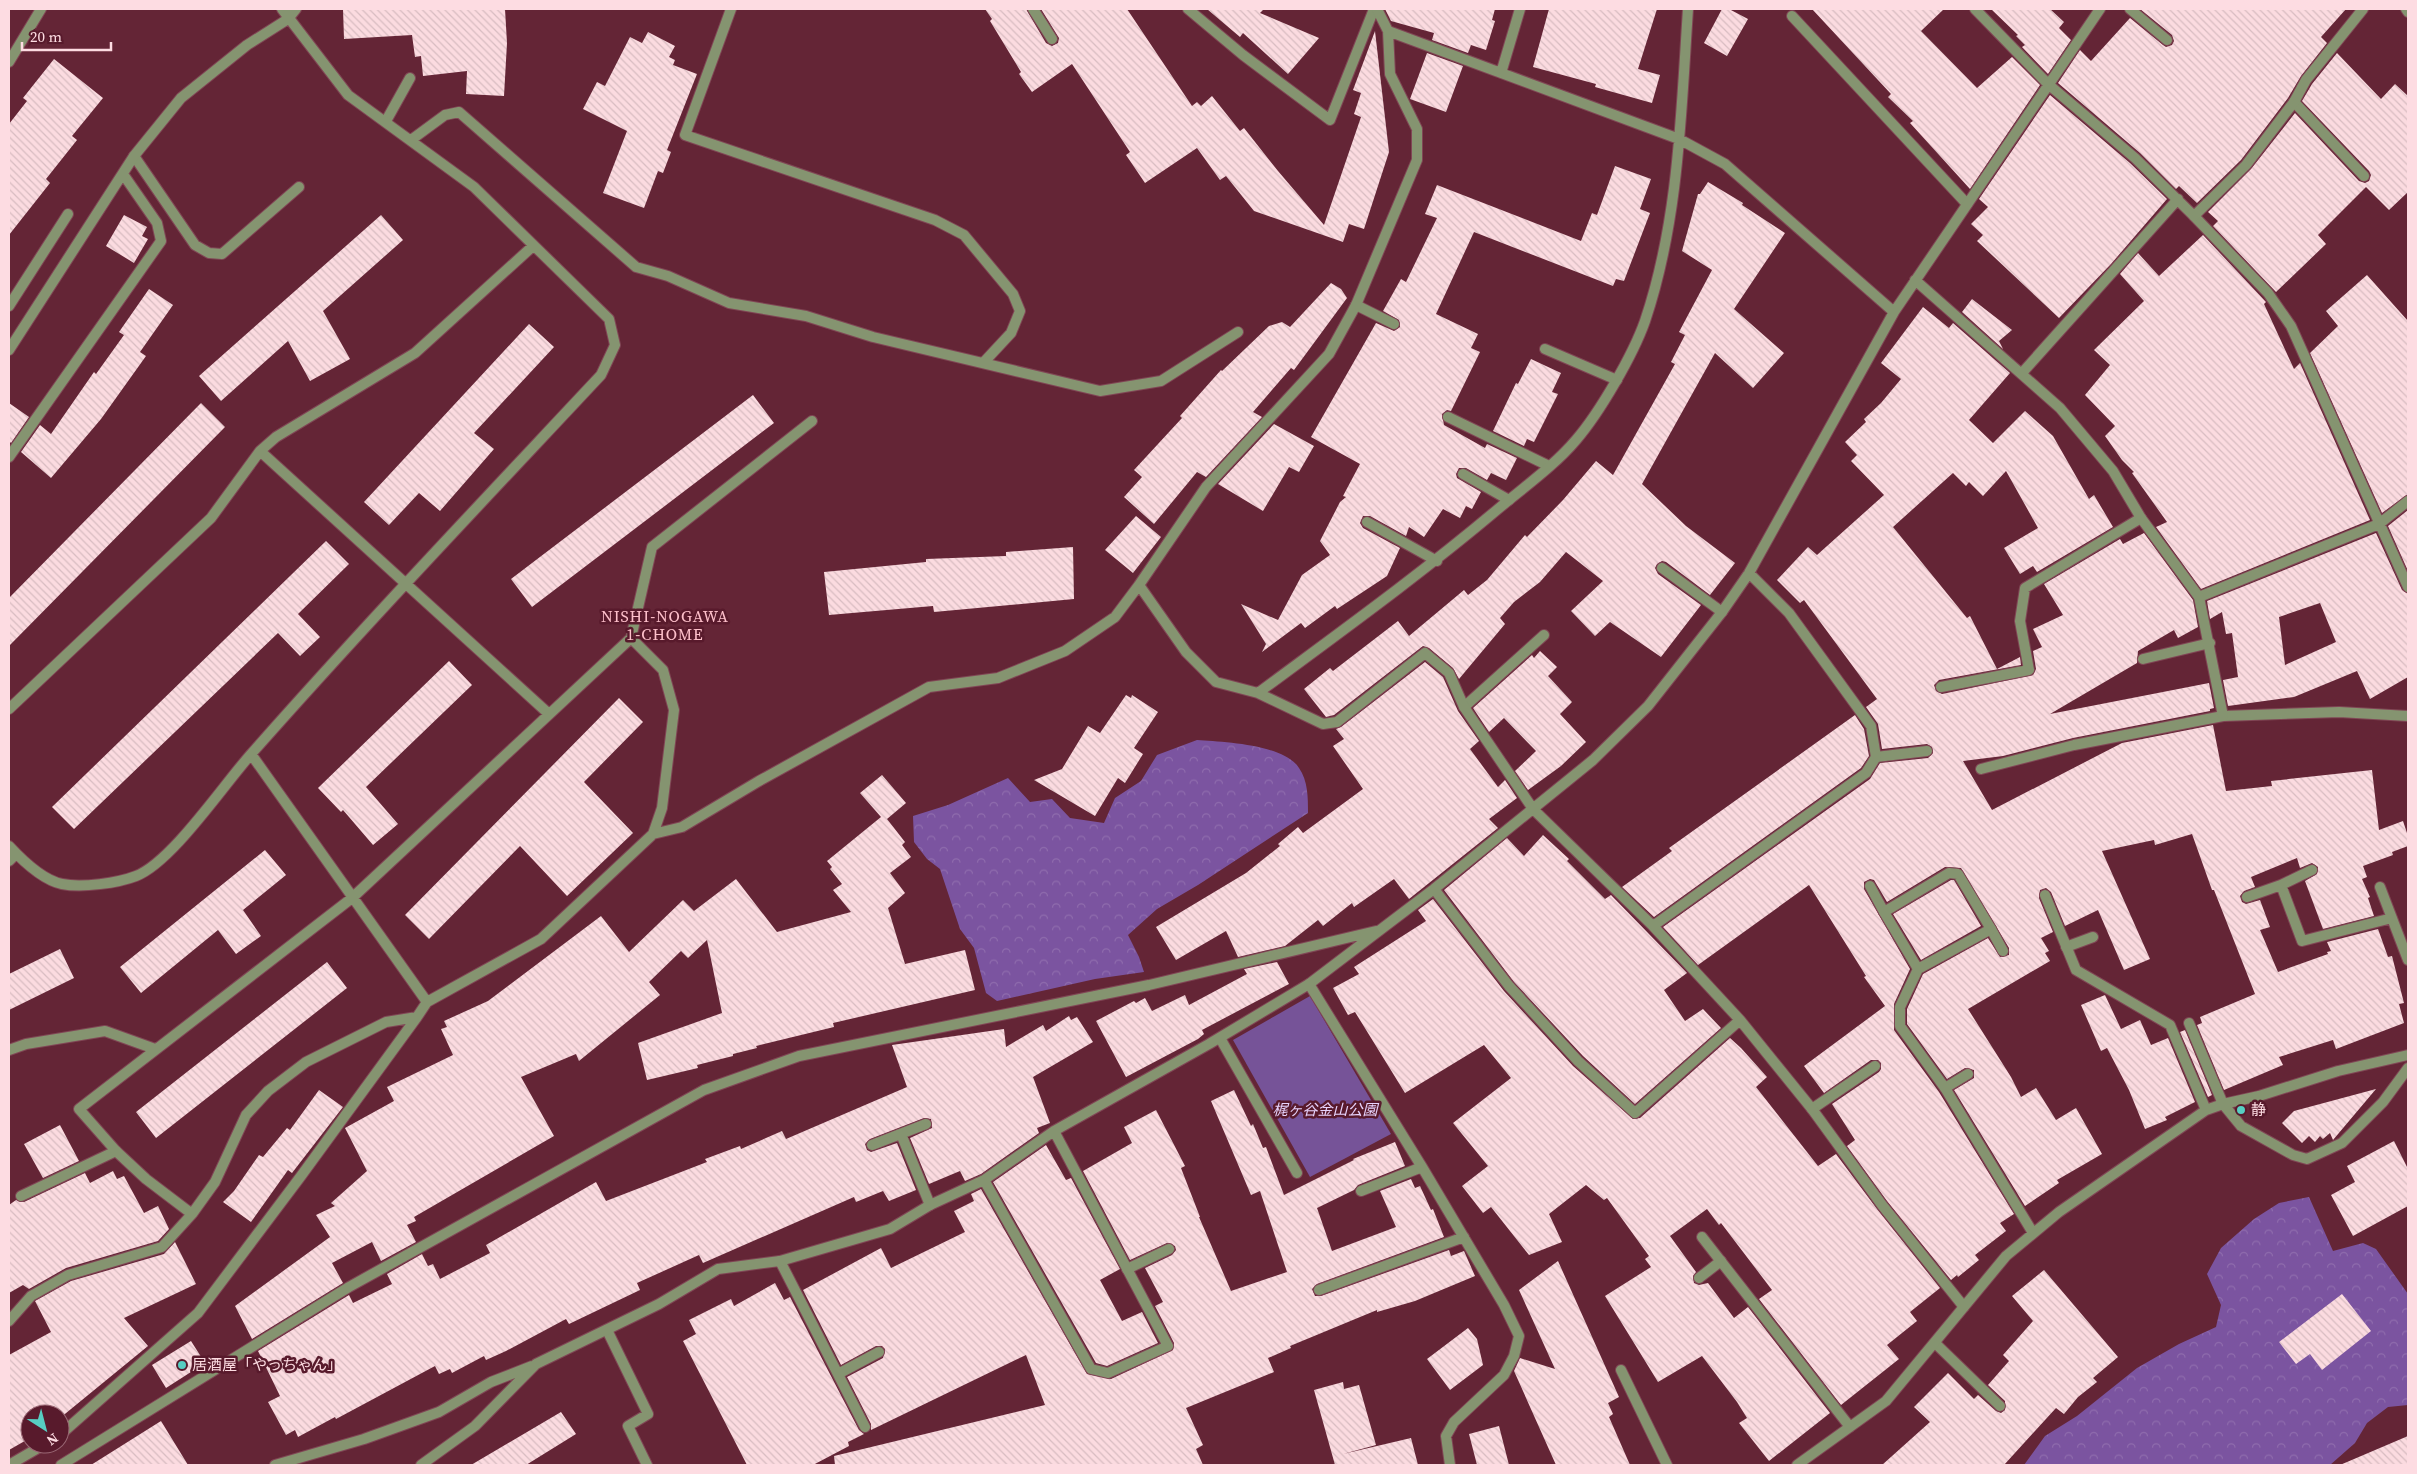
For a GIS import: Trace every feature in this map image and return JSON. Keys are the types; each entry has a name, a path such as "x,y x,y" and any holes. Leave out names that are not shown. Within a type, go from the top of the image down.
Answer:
{"street":[{"path":"9,62 41,9"},
{"path":"11,854 36,871 62,884 114,882 138,876 156,864 174,847 251,754 601,375 614,345 609,319 474,187 348,94 282,9"},
{"path":"9,350 134,156 181,98 247,45 288,19 296,9"},
{"path":"731,9 685,135 935,220 964,235 1013,294 1020,311 1011,333 984,362"},
{"path":"1033,9 1052,39"},
{"path":"1188,9 1243,55 1330,120 1375,9"},
{"path":"653,834 682,827 759,781 929,687 998,678 1065,652 1114,617 1139,585 1206,487 1329,354 1356,305 1417,160 1417,129 1390,74 1388,32 1375,9"},
{"path":"1501,73 1520,9"},
{"path":"1258,693 1437,561 1549,466 1576,440 1617,380 1644,322 1670,222 1680,139 1688,9"},
{"path":"1975,9 2048,84 2135,158 2178,199 2268,293 2291,326 2408,588"},
{"path":"276,1465 364,1439 439,1412 491,1382 536,1364 660,1304 718,1269 780,1262 890,1229 930,1205 984,1180 1054,1131 1220,1038 1309,984 1434,889 1593,760 1648,706 1722,612 1749,573 1894,312 2100,9"},
{"path":"2130,9 2167,40"},
{"path":"2194,216 2246,165 2294,102 2306,80 2363,9"},
{"path":"1792,16 1967,204"},
{"path":"1388,32 1680,139 1725,164 1894,312"},
{"path":"386,121 410,78"},
{"path":"2294,102 2364,176"},
{"path":"411,140 445,115 459,112 636,267 668,276 729,303 806,316 873,337 1100,390 1161,381 1238,332"},
{"path":"134,156 196,245 209,253 222,254 299,187"},
{"path":"9,456 161,241 157,223 122,174"},
{"path":"2022,373 2178,199"},
{"path":"9,306 68,214"},
{"path":"9,709 211,518 260,451 276,437 415,353 533,246"},
{"path":"1915,280 2060,408 2112,471 2141,518 2199,597 2224,716"},
{"path":"1356,305 1394,324"},
{"path":"1546,349 1617,380"},
{"path":"1448,417 1549,466"},
{"path":"192,1214 146,1179 116,1151 79,1109 352,898 631,638 652,547 812,421"},
{"path":"260,451 549,714"},
{"path":"1463,474 1509,500"},
{"path":"2199,597 2380,524 2408,501"},
{"path":"1941,687 2029,670 2020,621 2025,588 2141,518"},
{"path":"1367,522 1437,561"},
{"path":"1662,568 1722,612"},
{"path":"1653,926 1866,773 1876,757 1871,726 1789,613 1749,573"},
{"path":"1139,585 1186,652 1216,682 1258,693 1323,724 1337,722 1425,653 1449,673 1464,708 1533,809 1653,926 1740,1020 1812,1109 1882,1205 1964,1307"},
{"path":"1464,708 1544,635"},
{"path":"70,1426 198,1314 427,1002 541,939 653,834 662,808 674,710 663,670 631,638"},
{"path":"2143,659 2210,643"},
{"path":"1981,769 2074,745 2224,716 2339,712 2408,716"},
{"path":"1876,757 1927,751"},
{"path":"251,754 427,1002"},
{"path":"2248,897 2281,885 2312,870"},
{"path":"1884,912 1949,873 1958,874 2003,951"},
{"path":"2281,885 2302,941 2392,918"},
{"path":"1870,886 1918,969"},
{"path":"2380,886 2408,960"},
{"path":"1434,889 1509,986 1578,1061 1635,1113 1740,1020"},
{"path":"2045,895 2076,970 2170,1025 2206,1110"},
{"path":"1991,929 1918,969 1900,1007 1900,1026 1945,1088 2034,1232"},
{"path":"61,1465 349,1287 704,1090 799,1056 1149,985 1379,930"},
{"path":"2066,946 2093,937"},
{"path":"1309,984 1464,1237 1504,1305 1519,1336 1514,1356 1504,1375 1454,1422 1446,1436 1450,1465"},
{"path":"9,1321 31,1296 68,1275 162,1247 192,1214 214,1182 246,1115 268,1091 306,1062 377,1026 386,1022 417,1017"},
{"path":"2189,1023 2223,1104 2241,1126 2293,1155 2307,1159 2342,1144 2383,1102 2408,1068"},
{"path":"9,1050 26,1044 105,1031 155,1050"},
{"path":"1220,1038 1297,1173"},
{"path":"1797,1465 1886,1401 2006,1256 2059,1212 2206,1110 2259,1096 2338,1071 2408,1055"},
{"path":"1812,1109 1875,1066"},
{"path":"1945,1088 1968,1074"},
{"path":"872,1145 926,1124"},
{"path":"984,1180 1091,1369 1108,1373 1168,1346 1054,1131"},
{"path":"900,1134 930,1205"},
{"path":"21,1196 116,1151"},
{"path":"1361,1191 1422,1167"},
{"path":"1702,1236 1850,1427"},
{"path":"1319,1290 1464,1237"},
{"path":"1127,1270 1169,1248"},
{"path":"1699,1278 1721,1261"},
{"path":"780,1262 865,1427"},
{"path":"607,1330 648,1414 628,1426 647,1465"},
{"path":"1935,1343 2000,1406"},
{"path":"838,1374 879,1352"},
{"path":"421,1465 475,1426 536,1364"},
{"path":"1621,1370 1667,1465"},
{"path":"9,1465 27,1454"}],"green space":[{"path":"1197,740 1267,749 1291,760 1299,768 1306,784 1308,813 1198,885 1157,909 1128,935 1144,972 1095,979 997,1001 986,993 974,948 960,929 940,869 927,859 914,842 913,816 948,805 1008,778 1030,802 1052,799 1070,818 1104,823 1115,798 1141,781 1157,755"},
{"name":"梶ヶ谷金山公園","path":"1310,996 1391,1134 1310,1177 1233,1040"},
{"path":"2309,1197 2333,1251 2363,1243 2376,1249 2408,1294 2408,1405 2388,1407 2367,1423 2355,1443 2330,1465 2024,1465 2045,1436 2077,1416 2137,1368 2179,1344 2216,1327 2221,1305 2207,1274 2221,1248 2254,1219 2279,1203"}],"building":[{"path":"343,9 505,9 507,43 504,96 466,94 467,71 423,76 421,56 415,57 412,35 344,39"},
{"path":"985,9 1026,9 1046,43 1052,46 1058,43 1059,38 1041,9 1127,9 1192,106 1197,102 1201,106 1212,96 1240,131 1244,128 1324,225 1361,117 1354,114 1361,93 1353,90 1375,31 1389,152 1364,229 1349,224 1343,242 1254,211 1226,176 1220,180 1197,148 1145,183 1126,155 1130,152 1072,64 1032,92 1019,74 1021,72 990,21 992,19"},
{"path":"1207,9 1264,9 1260,13 1319,38 1288,74 1243,33 1240,37"},
{"path":"1385,9 1495,9 1492,20 1495,21 1486,50 1471,45 1468,53 1432,40 1434,33 1391,21"},
{"path":"1549,9 1657,9 1638,69 1660,75 1652,103 1595,87 1596,84 1533,67"},
{"path":"1722,9 1729,9 1748,19 1727,56 1704,43"},
{"path":"1812,9 1944,9 1921,31 1977,88 2012,57 2040,85 1970,189 1910,123 1913,121 1888,97 1891,94"},
{"path":"1991,9 2050,9 2064,22 2059,28 2071,40 2048,74 2022,47 2025,45 2016,36 2018,35"},
{"path":"2140,9 2346,9 2321,37 2327,43 2241,160 2197,203 2179,186 2176,189 2140,153 2058,83 2080,50 2091,61 2130,18 2166,47 2172,45 2174,41 2172,35"},
{"path":"648,32 675,46 669,57 675,60 673,65 697,74 667,150 671,152 663,173 658,171 644,208 603,193 627,131 583,109 597,82 605,86 630,37 642,43"},
{"path":"1427,53 1463,66 1446,112 1410,99"},
{"path":"2337,53 2381,99 2395,84 2408,96 2408,192 2389,210 2366,187 2318,235 2326,244 2276,292 2213,226 2218,221 2208,212 2251,169 2295,113 2359,181 2365,183 2369,181 2371,175 2369,171 2302,101 2312,84"},
{"path":"54,59 103,98 72,136 77,140 46,179 50,183 9,235 9,124 27,101 23,98"},
{"path":"2050,95 2130,163 2167,199 2111,264 2059,318 1977,241 1983,235 1971,224 1988,207 1979,199"},
{"path":"1615,166 1651,179 1640,209 1650,213 1624,281 1616,279 1613,286 1474,232 1436,314 1478,334 1471,348 1480,352 1451,411 1447,410 1442,414 1444,425 1485,448 1487,444 1517,458 1506,480 1491,473 1487,480 1466,468 1459,468 1456,474 1457,478 1481,492 1472,509 1466,506 1460,518 1443,509 1424,537 1409,527 1406,536 1370,516 1363,516 1360,523 1363,528 1400,548 1387,576 1337,609 1335,606 1305,628 1301,623 1262,652 1266,644 1241,604 1278,620 1302,575 1330,555 1320,541 1340,502 1346,497 1343,496 1360,464 1311,437 1376,323 1394,331 1400,327 1399,320 1383,311 1401,279 1406,282 1437,218 1425,214 1437,185 1581,241 1592,213 1597,215"},
{"path":"1708,182 1743,203 1742,205 1785,233 1734,309 1784,353 1753,388 1715,353 1642,484 1686,526 1735,563 1710,595 1666,562 1662,561 1657,564 1655,568 1658,574 1701,605 1661,657 1610,622 1595,636 1571,611 1603,581 1566,552 1540,582 1514,602 1500,618 1505,624 1459,679 1453,668 1429,648 1423,646 1334,715 1326,717 1304,689 1330,668 1333,671 1398,621 1409,636 1464,590 1468,595 1487,580 1525,535 1527,537 1563,500 1596,461 1613,475 1675,364 1671,362 1685,335 1679,332 1712,270 1682,251 1698,194 1700,194"},
{"path":"124,215 147,227 142,236 148,239 134,263 106,246"},
{"path":"381,215 403,240 323,311 350,359 310,381 288,341 221,401 199,376"},
{"path":"2203,235 2266,302 2264,304 2294,369 2300,363 2370,520 2201,589 2156,527 2167,522 2132,473 2134,472 2122,460 2105,436 2115,426 2085,395 2110,365 2094,350 2144,301 2120,274 2138,253 2159,276"},
{"path":"2367,275 2408,321 2408,494 2382,513 2310,353 2338,326 2326,311"},
{"path":"1331,283 1341,289 1347,298 1294,370 1291,368 1253,412 1262,417 1206,477 1197,472 1154,524 1124,497 1142,477 1134,470 1182,418 1180,416 1221,370 1269,326 1282,322 1290,327"},
{"path":"149,289 173,305 140,352 146,356 101,419 51,478 21,452 40,425 51,434 94,372 96,374 124,335 119,332"},
{"path":"1972,299 2012,330 1999,341 2003,349 1962,312"},
{"path":"1923,307 1949,328 1953,323 2010,373 1969,420 1993,443 2025,411 2053,436 2089,499 2094,495 2113,527 2037,572 2033,566 2020,574 2004,548 2038,528 2006,471 1983,496 1969,482 1966,486 1953,473 1893,527 1967,618 1970,616 1997,669 2020,657 2021,665 1939,680 1934,685 1936,691 1942,694 2033,675 2036,669 2033,651 2042,647 2033,629 2063,615 2044,584 2120,539 2123,544 2144,533 2193,600 2198,627 2178,638 2174,630 2138,651 2137,663 2050,714 2209,683 2214,708 2210,709 2210,711 2073,738 2003,756 1963,761 1992,810 2122,743 2213,725 2226,791 2272,786 2271,781 2372,770 2379,830 2403,821 2408,836 2408,846 2392,852 2393,855 2363,866 2367,877 2362,879 2370,897 2368,898 2374,916 2323,929 2305,881 2317,874 2318,867 2312,863 2300,868 2297,858 2251,877 2255,887 2244,891 2240,896 2242,902 2246,904 2260,900 2270,927 2260,930 2278,972 2328,954 2327,952 2331,951 2327,942 2378,929 2388,957 2392,956 2404,1003 2399,1004 2404,1023 2336,1049 2333,1040 2279,1057 2283,1065 2224,1090 2197,1025 2202,1023 2200,1017 2255,994 2214,890 2212,890 2192,834 2155,845 2154,840 2102,851 2150,959 2124,970 2098,910 2065,926 2051,892 2046,888 2040,890 2039,898 2053,932 2041,938 2049,951 2045,953 2050,961 1968,1009 2011,1077 2021,1097 2036,1088 2056,1120 2076,1108 2102,1154 2057,1180 2059,1183 2025,1206 1954,1090 1974,1078 1974,1070 1965,1068 1947,1079 1907,1024 1907,1009 1923,974 1988,938 2000,957 2009,955 2009,948 1961,868 1945,867 1887,902 1874,880 1870,879 1864,882 1864,889 1910,969 1894,1004 1894,1030 1939,1092 2014,1214 2000,1223 2006,1231 1975,1255 1979,1260 1958,1277 1957,1275 1951,1280 1887,1201 1847,1146 1855,1140 1832,1104 1879,1072 1881,1063 1878,1060 1871,1060 1824,1093 1804,1066 1885,1006 1864,977 1866,976 1809,885 1698,965 1663,927 1870,779 1880,763 1928,758 1933,753 1932,747 1927,744 1882,749 1878,724 1866,707 1877,699 1804,600 1800,603 1777,580 1808,547 1817,555 1884,495 1851,461 1857,455 1845,442 1866,422 1864,419 1881,403 1901,379 1881,363"},
{"path":"529,324 554,347 474,433 494,449 440,511 419,493 389,525 364,502"},
{"path":"1531,359 1561,373 1552,392 1558,394 1534,442 1527,439 1524,446 1493,431 1516,383 1518,384"},
{"path":"753,395 774,423 532,607 511,579"},
{"path":"9,403 29,417 11,443 9,441"},
{"path":"201,403 225,427 9,646 9,598"},
{"path":"1274,424 1314,446 1299,472 1289,467 1263,511 1218,484"},
{"path":"2408,510 2408,571 2388,526"},
{"path":"1136,516 1161,537 1133,573 1105,550"},
{"path":"2376,533 2402,590 2408,594 2408,677 2370,699 2357,671 2294,697 2228,706 2223,680 2238,677 2232,633 2226,634 2222,612 2210,619 2207,601","holes":["2320,603 2336,642 2285,665 2279,617"]},
{"path":"326,541 349,564 298,614 320,637 300,656 278,633 74,829 52,807"},
{"path":"1073,547 1074,599 934,612 933,606 829,615 824,572 926,562 926,559 1006,556 1006,552"},
{"path":"1540,651 1557,667 1548,676 1572,702 1560,714 1586,742 1561,766 1528,790 1515,771 1536,751 1504,718 1489,732 1473,708 1532,655 1534,658"},
{"path":"449,661 472,685 366,787 398,824 373,845 343,810 341,812 318,788"},
{"path":"1425,662 1443,677 1458,711 1479,741 1470,749 1498,787 1505,780 1517,798 1489,819 1498,828 1409,899 1394,879 1354,907 1352,903 1323,926 1318,920 1285,946 1238,957 1226,931 1176,960 1156,927 1246,873 1280,846 1278,844 1298,827 1303,833 1363,789 1333,746 1344,739 1336,729"},
{"path":"1126,695 1131,698 1132,695 1158,712 1134,748 1143,754 1125,783 1118,778 1095,816 1034,780 1062,769 1088,726 1100,733"},
{"path":"619,698 643,722 584,782 633,833 567,896 520,846 429,939 405,915"},
{"path":"1855,715 1864,729 1869,756 1861,768 1654,917 1622,887 1672,851 1669,848"},
{"path":"882,775 906,803 887,819 905,842 902,845 911,857 890,873 905,893 888,908 905,964 965,950 975,990 833,1023 834,1027 756,1046 757,1048 733,1054 733,1056 697,1065 698,1068 647,1080 638,1043 722,1013 707,940 688,958 681,951 649,982 660,995 579,1061 576,1054 521,1077 554,1136 414,1217 416,1221 407,1225 416,1242 381,1261 372,1242 332,1263 343,1283 252,1339 235,1306 330,1237 316,1215 335,1206 331,1203 367,1171 345,1128 394,1101 387,1087 453,1055 441,1029 447,1027 444,1021 488,1001 601,916 629,952 683,900 694,911 736,879 777,932 851,912 833,890 842,884 830,869 832,867 827,861 881,817 860,793"},
{"path":"1543,835 1569,859 1567,861 1605,899 1611,895 1687,973 1664,990 1685,1021 1703,1009 1721,1028 1635,1104 1583,1056 1514,982 1444,890 1507,838 1524,856"},
{"path":"265,850 286,875 243,910 261,936 236,954 218,930 141,993 120,967"},
{"path":"1954,880 1981,926 1921,960 1893,914"},
{"path":"1433,899 1504,991 1573,1066 1633,1119 1640,1118 1730,1038 1741,1048 1767,1077 1756,1087 1818,1166 1836,1154 1940,1288 1910,1312 1917,1321 1887,1345 1899,1359 1841,1405 1759,1299 1772,1290 1721,1223 1719,1225 1707,1209 1670,1236 1696,1272 1693,1276 1694,1283 1699,1285 1708,1283 1734,1318 1748,1307 1830,1413 1769,1461 1739,1423 1747,1418 1702,1356 1658,1382 1605,1296 1651,1267 1645,1259 1649,1256 1607,1198 1604,1200 1586,1185 1549,1214 1562,1242 1529,1255 1491,1207 1483,1213 1462,1186 1488,1166 1453,1123 1511,1078 1484,1045 1405,1093 1355,1012 1348,1015 1333,988 1359,974 1354,967 1426,921 1418,910"},
{"path":"60,949 74,978 9,1010 9,974"},
{"path":"327,962 347,988 156,1138 136,1112"},
{"path":"1277,962 1289,984 1202,1030 1204,1034 1198,1039 1126,1077 1096,1021 1134,1001 1136,1003 1145,998 1152,1011 1185,995 1189,1005 1247,974 1244,969"},
{"path":"2105,995 2121,1029 2140,1020 2151,1045 2168,1038 2195,1102 2165,1117 2167,1120 2145,1129 2129,1090 2107,1048 2101,1051 2081,1005"},
{"path":"1069,1016 1071,1020 1077,1017 1093,1042 1033,1077 1050,1123 1037,1128 1039,1133 981,1174 965,1181 960,1171 929,1184 910,1138 932,1128 931,1119 924,1118 870,1139 865,1144 867,1150 871,1152 897,1143 916,1190 889,1201 883,1191 856,1202 854,1197 703,1263 699,1255 637,1283 640,1290 569,1324 566,1319 506,1351 486,1360 484,1356 452,1373 450,1369 439,1374 435,1366 336,1419 335,1417 298,1437 295,1430 286,1435 268,1402 280,1396 258,1351 349,1295 353,1303 392,1284 387,1274 422,1254 428,1266 433,1264 440,1279 490,1253 486,1245 596,1182 606,1201 707,1162 705,1159 740,1146 741,1149 782,1131 786,1139 907,1087 892,1045 1004,1029 1006,1047 1043,1025 1046,1031"},
{"path":"2185,1030 2212,1095 2208,1097 2180,1032"},
{"path":"2376,1089 2333,1140 2330,1133 2323,1139 2320,1136 2315,1142 2309,1136 2302,1143 2282,1123 2294,1111"},
{"path":"319,1090 343,1107 292,1173 288,1170 251,1222 223,1202 234,1191 259,1155 263,1157 287,1128 290,1130"},
{"path":"1234,1090 1251,1126 1253,1124 1263,1148 1266,1147 1284,1195 1353,1159 1395,1142 1405,1166 1358,1185 1354,1190 1317,1208 1332,1251 1396,1227 1380,1191 1411,1179 1415,1188 1420,1186 1431,1210 1433,1209 1444,1237 1317,1284 1312,1289 1315,1296 1321,1296 1449,1250 1451,1256 1464,1251 1475,1276 1415,1301 1377,1312 1377,1310 1290,1346 1291,1348 1268,1358 1274,1372 1186,1408 1203,1445 1196,1449 1203,1465 835,1465 834,1456 1045,1405 1026,1355 871,1430 871,1424 847,1377 883,1358 885,1349 882,1346 876,1346 841,1365 803,1290 881,1248 891,1268 965,1232 954,1211 974,1201 971,1194 981,1189 1087,1374 1111,1379 1173,1350 1174,1343 1155,1306 1163,1302 1145,1268 1172,1255 1176,1250 1175,1246 1167,1243 1130,1260 1083,1171 1132,1143 1124,1127 1156,1110 1185,1166 1181,1168 1199,1217 1231,1291 1287,1272 1260,1191 1251,1195 1211,1101"},
{"path":"60,1125 79,1161 43,1178 24,1144"},
{"path":"2394,1141 2408,1169 2408,1206 2353,1236 2331,1195 2355,1182 2347,1166"},
{"path":"1046,1145 1066,1180 1071,1178 1120,1269 1100,1280 1122,1321 1142,1312 1158,1343 1107,1366 1096,1363 993,1182"},
{"path":"113,1171 117,1179 124,1176 144,1213 158,1206 169,1229 158,1241 66,1268 29,1289 23,1285 9,1293 9,1205 16,1200 24,1202 85,1173 90,1183"},
{"path":"175,1242 196,1284 124,1318 148,1346 70,1410 70,1404 20,1404 20,1444 9,1450 9,1355 51,1332 35,1301 71,1281 164,1254"},
{"path":"1558,1261 1619,1397 1608,1403 1613,1414 1609,1417 1630,1465 1556,1465 1514,1371 1520,1358 1555,1369 1519,1290"},
{"path":"2044,1270 2118,1357 2093,1378 2097,1382 2078,1397 2064,1414 2056,1408 2004,1465 1882,1465 1930,1422 1914,1407 1948,1373 1974,1399 1978,1395 1996,1411 2001,1413 2005,1410 2005,1401 1988,1385 2009,1361 2003,1355 2033,1321 2012,1296"},
{"path":"775,1283 784,1300 790,1297 859,1430 864,1434 848,1442 849,1446 813,1465 747,1465 683,1341 696,1334 689,1320 731,1299 734,1306"},
{"path":"2342,1294 2371,1331 2322,1370 2310,1354 2296,1364 2279,1342"},
{"path":"1468,1328 1477,1339 1483,1365 1450,1390 1427,1359"},
{"path":"191,1341 205,1363 166,1388 152,1365"},
{"path":"1343,1382 1344,1389 1359,1385 1376,1445 1343,1454 1411,1438 1418,1465 1335,1465 1314,1390"},
{"path":"561,1412 576,1434 526,1465 471,1465"},
{"path":"161,1421 188,1465 91,1465"},
{"path":"1499,1426 1509,1465 1477,1465 1469,1434"},
{"path":"2408,1436 2408,1465 2340,1465"}],"place":[{"name":"静","path":"2241,1110"},
{"name":"居酒屋「やっちゃん」","path":"182,1365"}],"district":[{"name":"NISHI-NOGAWA 1-CHOME","path":"665,625"}]}
